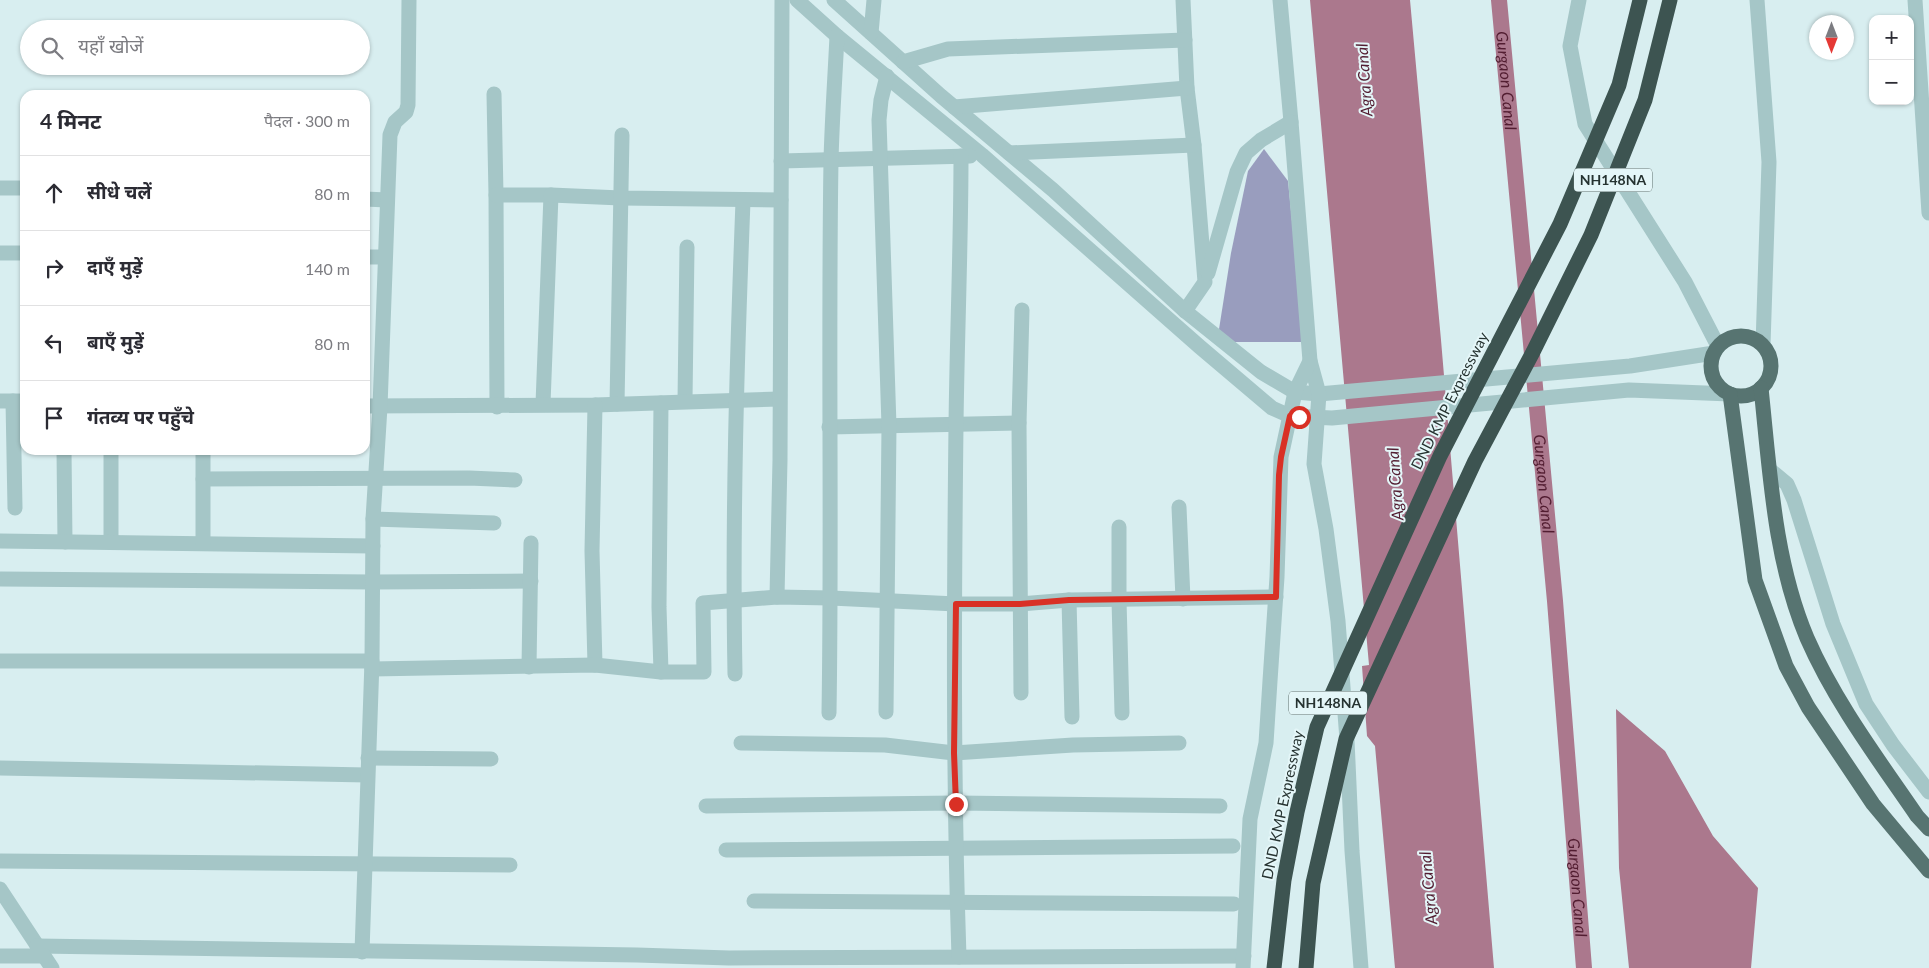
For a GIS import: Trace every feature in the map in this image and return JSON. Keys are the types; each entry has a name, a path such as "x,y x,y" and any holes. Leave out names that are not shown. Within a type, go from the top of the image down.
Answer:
{"highway":[{"name":"DND KMP Expressway","path":"1274,968 1284,880 1297,812 1317,727 1440,456 1560,224 1619,85 1640,0"},
{"name":"NH148NA","path":"1306,968 1313,883 1346,738 1475,461 1533,352 1591,235 1645,100 1670,0"}],"main road":[{"path":"1740,336 1756,339 1763,345 1771,362 1767,381 1760,388 1746,395 1730,394 1722,389 1712,374 1711,364 1716,350 1732,337 1740,336"},
{"path":"1760,388 1776,524 1786,576 1806,636 1821,669 1840,702 1917,816 1929,829"},
{"path":"1730,394 1755,580 1786,666 1808,708 1873,804 1929,871"}],"street":[{"path":"362,952 372,665 373,519 380,407 390,135 395,122 406,112 408,105 408,0"},
{"path":"777,597 782,0"},
{"path":"797,0 837,36 982,155 1272,408 1290,416 1325,418 1629,390 1730,394"},
{"path":"834,0 954,107 1053,190 1185,311 1261,372 1295,392 1325,394 1630,366 1716,350 1685,282 1585,124 1570,46 1579,0"},
{"path":"871,33 874,0"},
{"path":"1183,0 1187,88 1206,282"},
{"path":"1280,0 1310,361 1325,394 1325,418 1314,464 1326,529 1338,621 1361,968"},
{"path":"1757,0 1770,162 1763,345"},
{"path":"1915,0 1923,43 1929,213"},
{"path":"829,713 831,598 829,427 831,159 837,36"},
{"path":"903,62 948,49 1185,40"},
{"path":"886,712 889,426 879,110 887,76"},
{"path":"954,107 1187,88"},
{"path":"494,94 497,407"},
{"path":"1185,311 1206,282 1235,180 1246,153 1261,140 1291,122"},
{"path":"617,404 622,135"},
{"path":"1009,153 1194,145"},
{"path":"781,162 982,155"},
{"path":"959,957 954,753 956,425 962,252 962,156"},
{"path":"0,188 20,188"},
{"path":"496,194 781,200"},
{"path":"543,404 551,195"},
{"path":"370,199 387,200"},
{"path":"735,674 733,601 736,399 743,200"},
{"path":"685,401 687,247"},
{"path":"0,253 20,253"},
{"path":"370,257 385,257"},
{"path":"1021,693 1019,423 1022,310"},
{"path":"0,956 362,952 567,961 636,962 924,963 959,957 983,963 1244,962 1250,819 1266,744 1276,597 1280,466 1295,392 1310,361"},
{"path":"370,406 497,407 543,404 595,405 779,399"},
{"path":"13,401 15,508"},
{"path":"661,403 659,607 661,672"},
{"path":"595,405 592,551 595,665"},
{"path":"829,427 1019,423"},
{"path":"64,455 64,542"},
{"path":"111,455 111,542"},
{"path":"203,543 204,455"},
{"path":"1770,470 1787,484 1794,500 1833,624 1866,704 1893,745 1929,792"},
{"path":"204,478 515,480"},
{"path":"1179,507 1183,599"},
{"path":"373,519 494,523"},
{"path":"1119,526 1122,713"},
{"path":"0,541 373,546"},
{"path":"529,666 531,544"},
{"path":"0,579 373,582 531,581"},
{"path":"0,660 372,665 595,665 661,672 704,672 703,604 777,597 956,604 1020,604 1069,600 1276,597"},
{"path":"1069,600 1072,717"},
{"path":"741,744 886,745 954,753 1073,745 1179,743"},
{"path":"368,758 491,759"},
{"path":"0,768 368,775"},
{"path":"706,806 956,804 1220,806"},
{"path":"726,850 1233,846"},
{"path":"0,861 510,865"},
{"path":"1,892 44,957"},
{"path":"754,901 1234,904"}],"shaded area":[{"path":"1264,149 1288,181 1304,342 1217,342 1231,253 1248,171"}],"water":[{"name":"Agra Canal","path":"1310,0 1410,0 1494,968 1395,968 1375,746 1367,736 1362,666 1369,665"},
{"path":"1616,709 1665,751 1713,836 1758,888 1751,968 1629,968 1619,868"}],"waterway":[{"name":"Gurgaon Canal","path":"1499,0 1555,601 1584,968"}],"route":[{"path":"956,804 954,753 956,604 1020,604 1069,600 1276,597 1281,457 1290,416 1299,417"}]}
